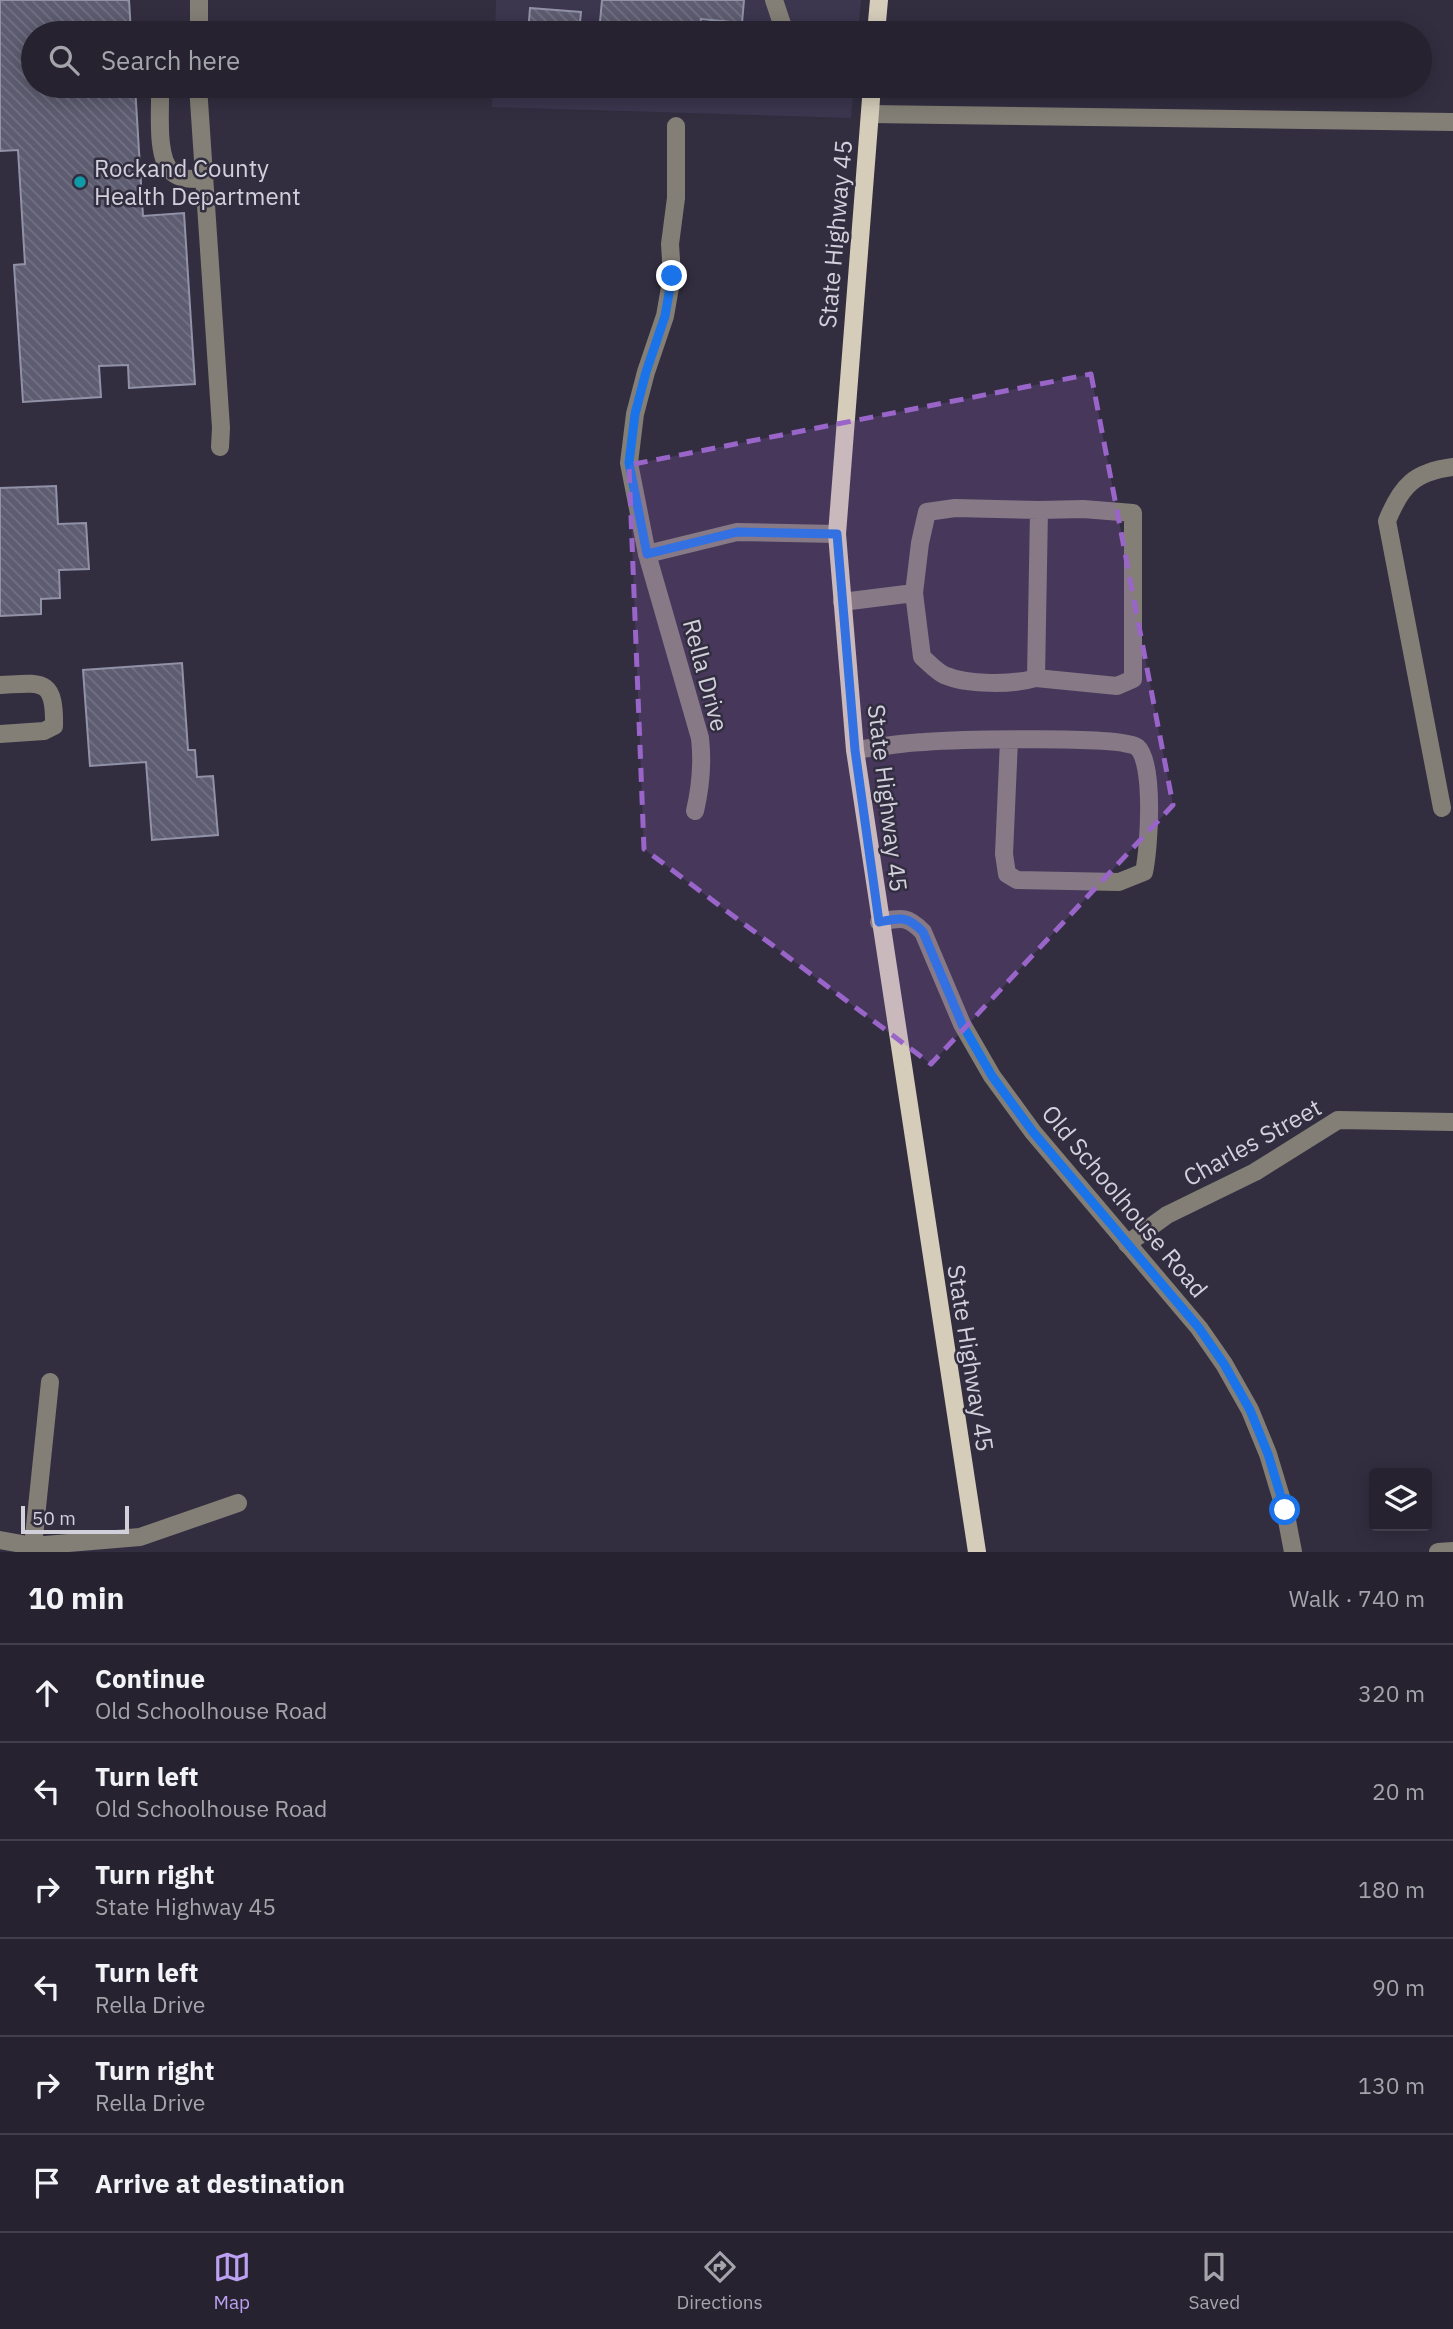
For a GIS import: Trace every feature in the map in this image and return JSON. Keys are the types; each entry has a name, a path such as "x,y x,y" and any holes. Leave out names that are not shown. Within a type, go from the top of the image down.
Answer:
{"main road":[{"path":"877,21 878,0"},
{"name":"State Highway 45","path":"871,98 837,534 855,750 879,922 977,1552"}],"street":[{"path":"199,21 200,0"},
{"path":"774,0 781,21"},
{"path":"160,98 164,163 172,173 183,178 204,180"},
{"path":"199,98 221,428 220,447"},
{"path":"870,114 1453,122"},
{"name":"Rella Drive","path":"676,126 676,198 670,244 672,276 665,316 635,414 629,463 647,554 700,738 703,762 701,789 695,811"},
{"path":"1442,808 1387,522 1397,497 1415,478 1438,469 1453,467"},
{"path":"955,508 1083,509 1133,513 1133,679 1117,686 1036,678 1023,682 970,681 940,673 922,657 914,593 927,512 955,508"},
{"path":"1036,678 1039,510"},
{"path":"647,554 737,532 837,534"},
{"path":"842,601 914,593"},
{"path":"0,685 32,684 45,687 52,693 55,708 54,726 44,731 0,734"},
{"path":"855,750 920,742 1009,740 1115,740 1136,745 1145,755 1149,792 1147,860 1144,872 1119,882 1017,880 1007,874 1004,854 1009,740"},
{"name":"Old Schoolhouse Road","path":"879,922 900,918 912,920 923,932 962,1024 992,1076 1033,1132 1199,1328 1224,1364 1250,1410 1268,1454 1285,1510 1293,1552"},
{"name":"Charles Street","path":"1127,1244 1167,1215 1255,1172 1338,1120 1453,1122"},
{"path":"33,1546 50,1382"},
{"path":"0,1540 33,1546 140,1536 238,1503"},
{"path":"1438,1552 1453,1551"}],"highlighted area":[{"path":"1091,374 1173,805 931,1064 644,849 629,465"}],"shaded area":[{"path":"496,0 861,0 859,21 495,21"},
{"path":"492,98 853,98 851,118 492,107"}],"building":[{"name":"Rockand County Health Department","path":"0,0 129,0 130,21 21,21 21,98 136,98 143,216 184,213 195,384 129,388 128,365 99,366 101,397 23,402 14,265 25,264 18,150 0,151"},
{"path":"602,0 744,0 742,21 600,21"},
{"path":"530,8 581,12 580,21 529,21"},
{"path":"56,486 58,524 86,523 89,569 59,570 60,598 41,599 41,614 0,616 0,488"},
{"path":"182,663 188,750 195,750 197,777 213,776 218,835 152,840 146,762 90,766 83,670"}],"place":[{"name":"Rockand County Health Department","path":"80,182"}],"route":[{"path":"672,276 665,316 635,414 629,463 647,554 737,532 837,534 855,750 879,922 900,918 912,920 923,932 962,1024 992,1076 1033,1132 1199,1328 1224,1364 1250,1410 1268,1454 1285,1510"}]}
